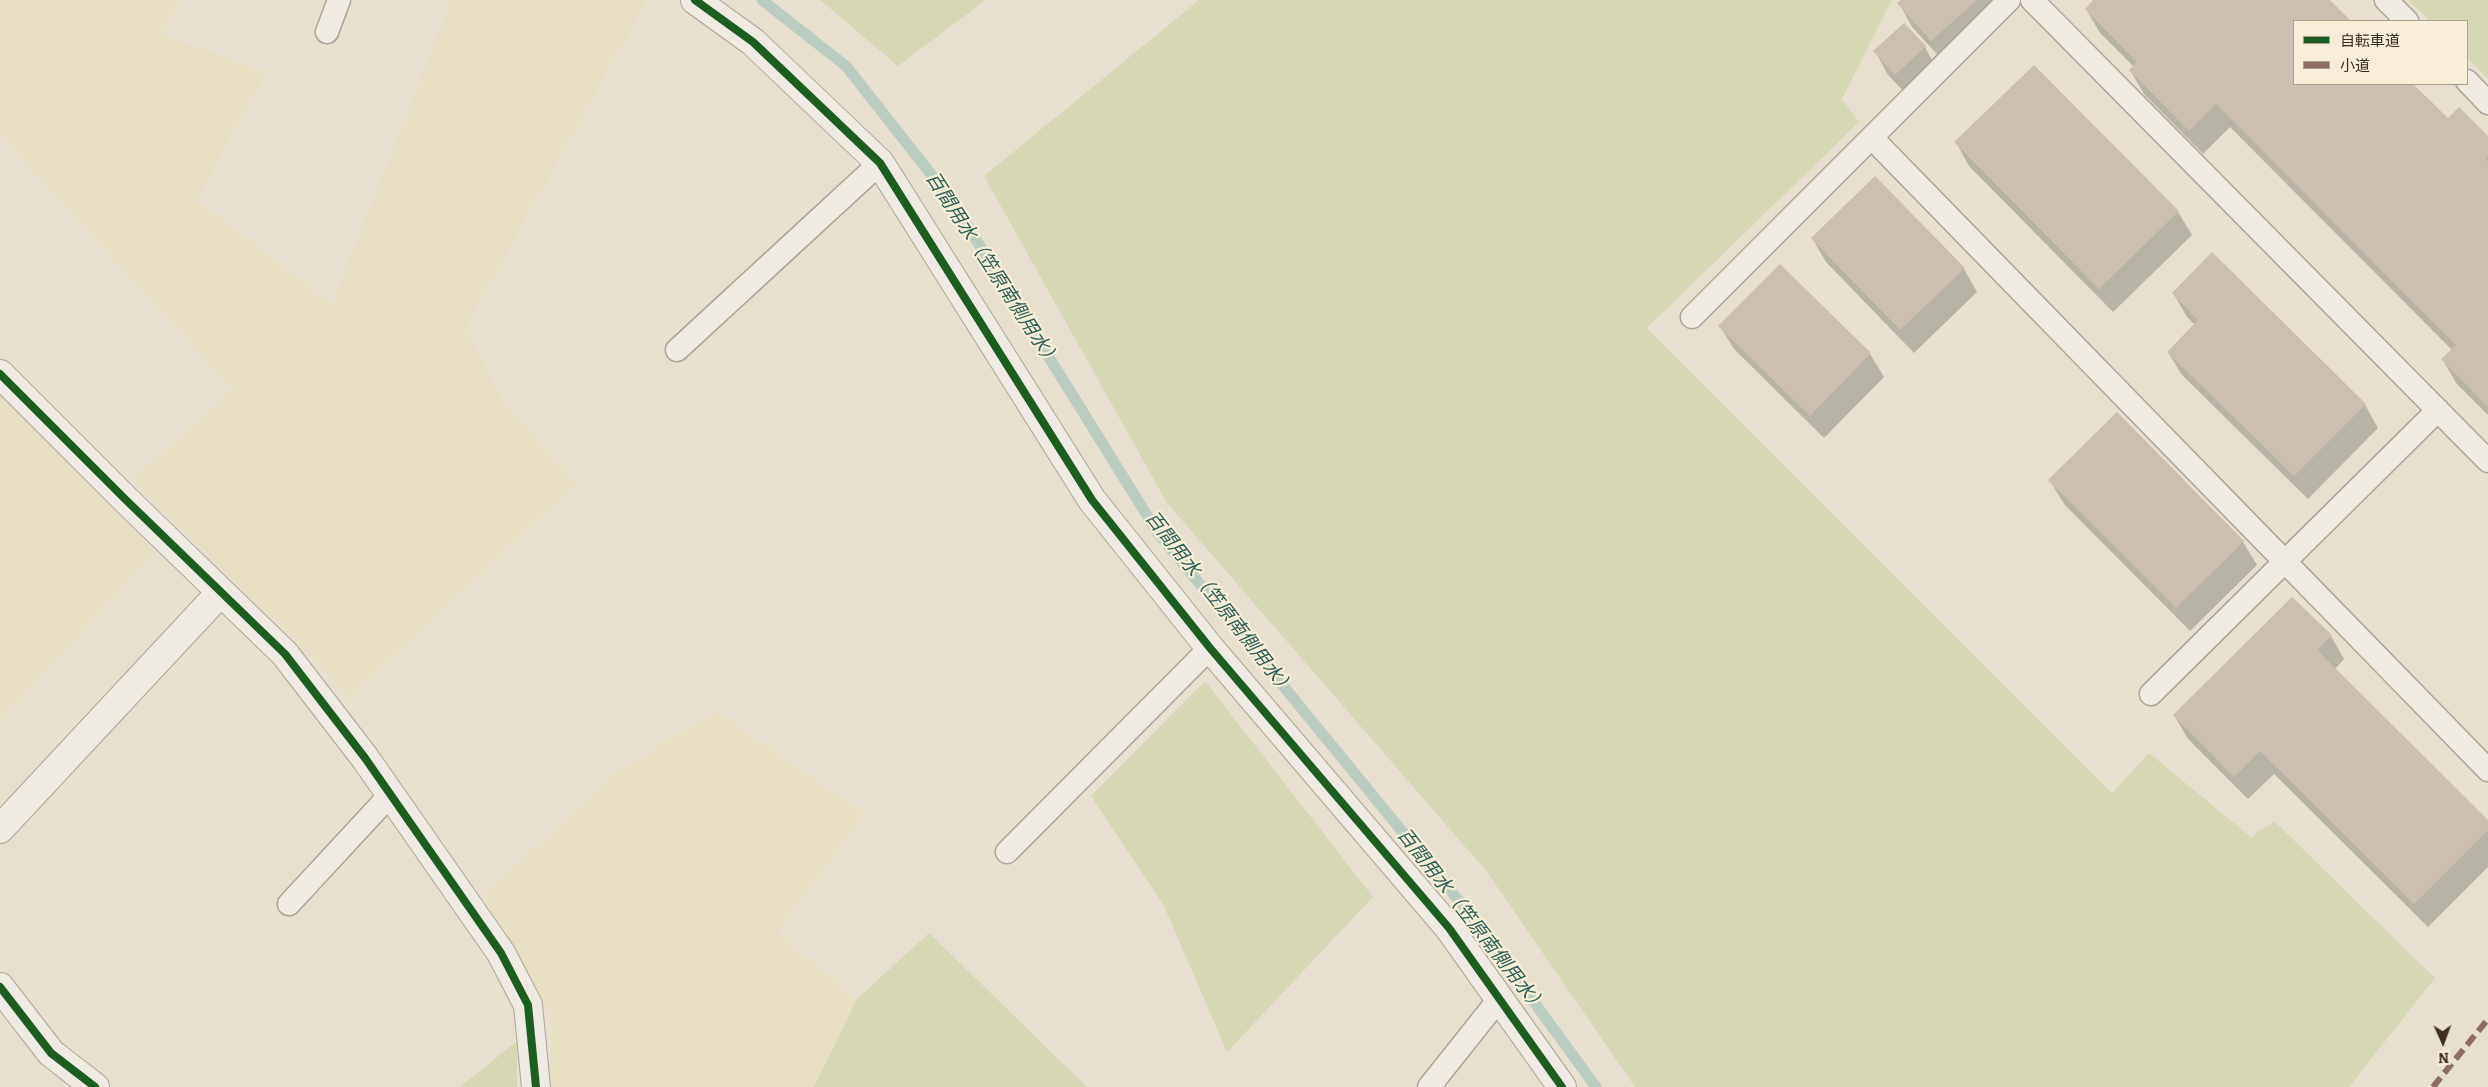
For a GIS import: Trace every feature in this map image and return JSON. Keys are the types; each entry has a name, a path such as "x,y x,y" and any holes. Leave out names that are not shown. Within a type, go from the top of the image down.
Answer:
{"street":[{"path":"695,0 753,42 880,163 1092,500 1210,648 1449,928 1562,1087"},
{"path":"0,374 285,654 390,795 501,954 528,1005 536,1087"},
{"path":"0,829 222,592"},
{"path":"0,987 51,1053 95,1087"}],"lane":[{"path":"327,32 339,0"},
{"path":"1692,318 2009,0"},
{"path":"2032,0 2488,461"},
{"path":"2386,0 2406,20"},
{"path":"2468,82 2488,103"},
{"path":"1872,138 2488,770"},
{"path":"677,350 880,163"},
{"path":"2151,694 2438,410"},
{"path":"1007,852 1210,648"},
{"path":"289,904 390,795"},
{"path":"1429,1087 1499,999"}],"shaded area":[{"path":"0,0 180,0 163,34 266,72 197,199 332,304 451,0 647,0 465,328 501,398 576,484 348,699 312,657 131,479 232,390 0,136"},
{"path":"0,395 155,552 0,721"},
{"path":"717,711 865,814 777,932 857,999 814,1087 554,1087 548,1013 531,976 482,895 619,770"}],"green space":[{"path":"820,0 986,0 898,66"},
{"path":"1199,0 1892,0 1842,99 1859,122 1647,328 2112,793 2149,753 2251,837 2274,821 2435,978 2349,1087 1635,1087 1487,872 1167,503 984,176"},
{"path":"2408,0 2488,0 2488,79 2468,59 2468,20 2429,20"},
{"path":"1205,681 1373,897 1227,1052 1163,904 1091,796"},
{"path":"929,933 1087,1087 814,1087 857,999"},
{"path":"517,1041 517,1087 460,1087"}],"building":[{"path":"1901,0 1977,0 1931,41 1897,3"},
{"path":"2093,0 2330,0 2350,20 2293,20 2293,85 2414,85 2448,118 2459,107 2488,136 2488,157 2486,159 2488,162 2488,407 2441,359 2456,345 2216,104 2189,131 2129,70 2137,62 2085,9"},
{"path":"1904,23 1926,46 1895,75 1873,51"},
{"path":"2034,65 2179,211 2099,289 1954,142"},
{"path":"1875,176 1965,268 1900,330 1811,238"},
{"path":"2212,252 2366,404 2294,476 2167,352 2198,320 2172,293"},
{"path":"1780,264 1871,353 1810,416 1718,326"},
{"path":"2117,412 2244,541 2176,608 2048,480"},
{"path":"2292,597 2332,635 2317,650 2488,820 2488,830 2414,904 2260,751 2234,777 2173,715"}],"waterway":[{"name":"百間用水（笠原南側用水）","path":"762,0 846,66 952,201 1158,533 1469,913 1596,1087"}],"marked path":[{"path":"2433,1087 2488,1019"}],"cycle path":[{"path":"695,0 753,42 880,163 1092,500 1210,648 1449,928 1562,1087"},
{"path":"0,374 126,500 285,654 365,758 501,953 528,1005 536,1087"},
{"path":"0,987 51,1053 95,1087"}]}
